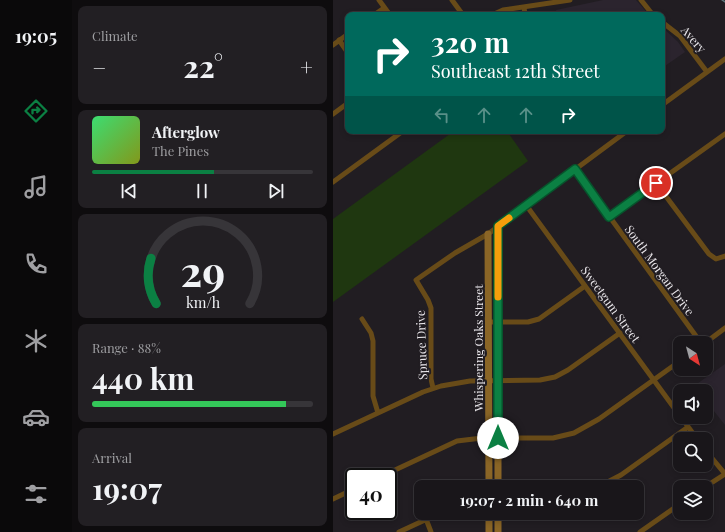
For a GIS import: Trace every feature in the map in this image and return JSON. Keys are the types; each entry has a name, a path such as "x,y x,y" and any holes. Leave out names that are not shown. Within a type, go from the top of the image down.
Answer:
{"street":[{"path":"379,0 387,12"},
{"path":"452,0 461,12"},
{"path":"499,12 503,10 570,0"},
{"path":"641,0 651,12"},
{"path":"524,7 525,12"},
{"path":"378,12 384,8"},
{"name":"Avery","path":"665,24 680,36 707,72"},
{"path":"333,45 345,36"},
{"path":"339,40 345,49"},
{"path":"665,103 725,59"},
{"path":"333,114 345,105"},
{"path":"333,182 399,134"},
{"path":"488,234 623,134"},
{"path":"609,217 725,134"},
{"name":"South Morgan Drive","path":"575,169 696,336"},
{"path":"656,183 706,251 716,259 725,256"},
{"name":"Sweetgum Street","path":"526,205 673,406"},
{"name":"Whispering Oaks Street","path":"498,226 498,480"},
{"name":"Whispering Oaks Street","path":"488,234 489,480"},
{"name":"Spruce Drive","path":"433,388 431,379 431,308 416,280 455,253 488,234"},
{"path":"489,322 528,322 539,319 585,286"},
{"path":"361,319 371,333 373,341 373,396 378,413"},
{"path":"713,337 725,328"},
{"path":"333,434 433,388 460,382 540,380 555,377 568,370 620,333"},
{"path":"397,469 453,443 471,439 553,438 574,433 591,425 673,366"},
{"name":"Sweetgum Street","path":"686,424 692,432"},
{"path":"612,480 688,427"},
{"path":"713,459 725,474 713,482"},
{"path":"333,499 345,493"},
{"path":"640,532 673,509"},
{"path":"399,532 424,520"},
{"path":"426,520 431,532"},
{"path":"489,520 489,532"},
{"path":"498,520 498,532"}],"shaded area":[{"path":"603,0 636,0 646,12 556,12 556,10"},
{"path":"665,30 678,42 685,52 665,66"},
{"path":"725,364 725,425 713,410 713,384 697,384 708,376 713,376 713,373"}],"green space":[{"path":"450,134 509,134 528,161 333,302 333,219"}],"slow traffic":[{"path":"498,297 498,226 509,218"}],"route":[{"path":"498,438 498,226 575,169 609,217 656,183"}]}
